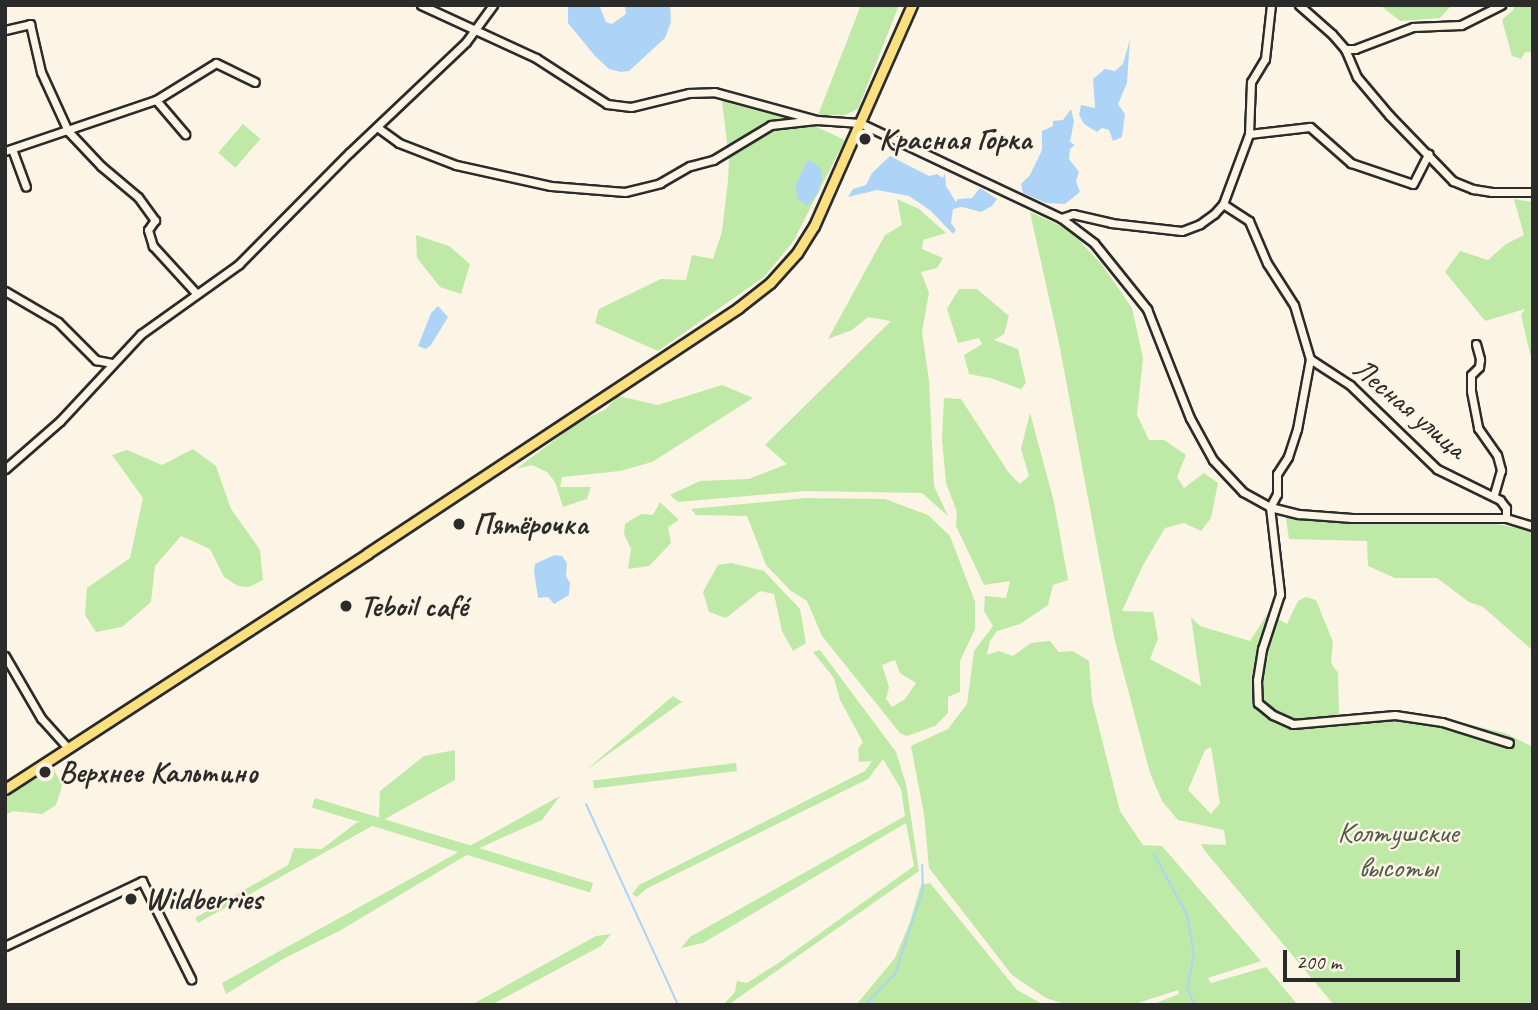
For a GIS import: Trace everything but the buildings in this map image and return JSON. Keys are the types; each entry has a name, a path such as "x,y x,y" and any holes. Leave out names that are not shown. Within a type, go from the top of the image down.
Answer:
{"main road":[{"path":"5,789 754,296 797,253 814,226 912,5"}],"street":[{"path":"421,5 536,58 597,98 618,107 689,93 714,92 817,120"},
{"path":"5,469 60,421 149,327 239,264 477,30 493,5"},
{"path":"1061,218 1073,214 1111,223 1182,231 1200,224 1223,204 1249,134 1251,82 1265,59 1270,5"},
{"path":"1299,5 1345,49 1357,77 1389,115 1453,181 1473,189 1533,192"},
{"path":"1345,49 1355,49 1406,29 1461,25 1502,5"},
{"path":"5,30 30,24 41,72 68,131 101,166 138,197 155,220 150,225 148,237 196,293"},
{"path":"26,187 8,150 156,100 216,63 255,82"},
{"path":"156,100 185,134"},
{"path":"377,127 400,144 456,165 551,186 625,192 660,183 690,166 713,160 771,125 817,120 860,123 1061,218 1094,243 1147,309 1190,418 1213,460 1243,492 1270,507 1299,514 1352,518 1506,518 1533,526"},
{"path":"1249,134 1310,127 1351,163 1413,184 1428,154"},
{"name":"Лесная улица","path":"1223,204 1249,221 1267,263 1294,305 1310,359 1297,429 1288,457 1277,474 1277,494 1270,507 1280,594 1262,649 1256,696 1263,709 1293,724 1395,715 1442,722 1509,743"},
{"path":"5,291 58,322 96,360 102,372 100,378"},
{"path":"1476,344 1480,359 1479,367 1471,375 1471,391 1478,428 1497,455 1501,470 1494,495 1506,508 1506,518"},
{"name":"Лесная улица","path":"1310,359 1350,385 1437,469 1494,495"},
{"path":"96,360 108,365 114,362"},
{"path":"5,656 41,718 68,748"},
{"path":"5,946 142,881 191,979"}],"green space":[{"path":"861,5 899,5 858,109 845,115 818,115"},
{"path":"1380,5 1452,5 1440,18 1400,21"},
{"path":"1514,5 1533,5 1533,52 1525,52 1521,59 1512,56 1502,20 1514,9"},
{"path":"722,101 812,125 845,140 793,242 764,277 658,351 595,323 599,309 661,279 686,280 692,255 713,259 722,232 728,180 729,159"},
{"path":"243,124 260,139 235,168 218,153"},
{"path":"897,199 919,209 946,233 923,240 922,249 943,258 937,268 921,272 929,293 922,332 929,380 934,486 948,516 922,493 805,491 678,502 670,495 700,481 749,479 787,464 765,445 891,321 868,317 852,330 828,339 885,235 902,225"},
{"path":"1514,199 1533,202 1533,366 1521,315 1525,309 1485,321 1445,272 1460,251 1488,260 1506,244 1524,235"},
{"name":"Колтушские высоты","path":"1030,212 1059,225 1078,239 1103,266 1132,308 1143,358 1137,415 1149,440 1164,440 1186,455 1177,477 1184,488 1204,473 1218,483 1211,518 1201,531 1184,523 1165,528 1143,565 1122,611 1153,612 1158,638 1150,659 1201,686 1191,617 1200,626 1250,641 1268,613 1287,624 1298,601 1306,597 1316,600 1333,642 1331,663 1338,673 1339,715 1419,713 1505,733 1533,747 1533,1005 1334,1005 1205,851 1201,844 1226,845 1224,830 1178,820 1162,801 1150,773 1114,637 1059,343","holes":["1211,747 1220,803 1211,814 1188,790 1205,750"]},
{"path":"416,235 449,246 470,264 461,294 440,287 417,258"},
{"path":"959,289 977,289 1009,316 1004,334 994,340 1018,349 1026,383 1021,389 969,374 964,355 982,344 979,338 958,343 947,309"},
{"path":"722,385 753,398 652,462 620,471 562,477 560,487 591,487 587,499 563,507 555,482 547,472 532,465 516,469 580,421 605,410 618,396 658,405"},
{"path":"944,398 961,399 1009,473 1020,484 1029,476 1021,449 1030,413 1054,502 1068,580 1053,585 1048,605 1020,624 997,631 990,641 987,655 999,651 1013,656 1031,643 1050,641 1059,652 1073,651 1089,661 1092,700 1120,811 1143,845 1162,846 1261,961 1208,978 1211,983 1266,967 1298,1005 1151,1005 1179,994 1178,990 1132,1005 1068,1005 1046,998 1012,975 929,868 924,814 911,746 948,729 967,704 974,651 993,626 984,611 985,596 1006,598 1010,581 984,585 956,526 957,512 946,483 942,439"},
{"path":"193,449 216,466 231,509 260,550 263,580 249,587 238,586 224,577 210,549 181,536 155,566 151,602 122,627 96,632 85,615 87,588 130,558 143,498 112,455 127,450 162,465"},
{"path":"806,498 885,499 928,515 950,536 975,602 975,629 960,661 960,692 948,697 948,713 935,726 907,736 900,733 822,636 807,601 791,591 766,565 747,516 696,515 691,509","holes":["895,660 900,673 916,683 905,699 892,707 886,699 889,687 882,665"]},
{"path":"660,502 679,520 668,527 671,543 649,566 628,569 631,549 624,534 625,524 641,514 653,515"},
{"path":"1286,518 1487,522 1533,531 1533,651 1483,607 1469,602 1437,578 1395,578 1368,566 1367,541 1289,539"},
{"path":"731,563 764,571 800,609 806,643 793,651 782,631 774,594 760,591 726,618 709,612 703,592 718,565"},
{"path":"820,650 896,752 906,784 919,871 728,1005 723,1005 735,992 737,981 747,983 777,964 914,866 906,823 703,943 681,948 690,937 905,816 901,789 883,759 868,779 646,889 637,897 632,894 639,885 865,771 872,761 859,762 858,749 863,742 840,700 834,678 813,652"},
{"path":"673,696 682,702 586,770"},
{"path":"455,750 455,780 198,923 195,918 288,865 294,848 322,849 356,823 379,819 380,791 424,756"},
{"path":"736,763 737,771 594,788 593,781"},
{"path":"53,767 62,786 56,805 42,814 13,811 5,815 5,798"},
{"path":"560,796 542,820 475,850 341,930 283,959 226,994 222,983"},
{"path":"315,798 593,883 590,893 312,807"},
{"path":"930,883 1017,990 1044,1005 856,1005 895,958 921,885"},
{"path":"611,934 601,946 491,1005 471,1005 596,936"}],"water":[{"path":"568,5 599,5 606,22 612,24 626,14 625,7 620,5 670,5 671,22 665,38 629,71 621,72 609,69 568,23"},
{"path":"1130,39 1127,83 1118,104 1125,114 1122,137 1113,141 1109,130 1102,128 1097,132 1084,124 1079,115 1081,105 1095,108 1093,79 1105,69 1115,71 1123,64"},
{"path":"1071,109 1074,121 1070,142 1075,145 1070,149 1069,159 1079,172 1076,181 1080,192 1065,204 1046,203 1023,193 1021,184 1030,175 1042,150 1042,131 1053,126 1053,121 1063,120"},
{"path":"890,156 929,176 937,174 943,178 945,172 946,186 956,202 958,199 972,198 980,188 997,199 992,206 981,212 962,207 953,209 951,223 956,230 953,234 931,211 909,196 877,190 848,197 853,189 866,185 872,173"},
{"path":"807,160 820,167 822,179 818,193 807,206 797,198 796,185"},
{"path":"438,306 448,317 431,345 426,349 418,346 431,313"},
{"path":"554,555 562,556 567,563 566,576 570,583 569,595 554,604 548,597 538,598 534,571 535,564"}],"waterway":[{"path":"586,804 678,1005"},
{"path":"1154,854 1187,915 1194,955 1187,988 1195,1005"},
{"path":"865,1005 895,974 923,890 922,865"}],"place":[{"name":"Красная Горка","path":"865,139"},
{"name":"Пятёрочка","path":"459,524"},
{"name":"Teboil café","path":"346,606"},
{"name":"Верхнее Кальтино","path":"45,772"},
{"name":"Wildberries","path":"131,899"}]}
